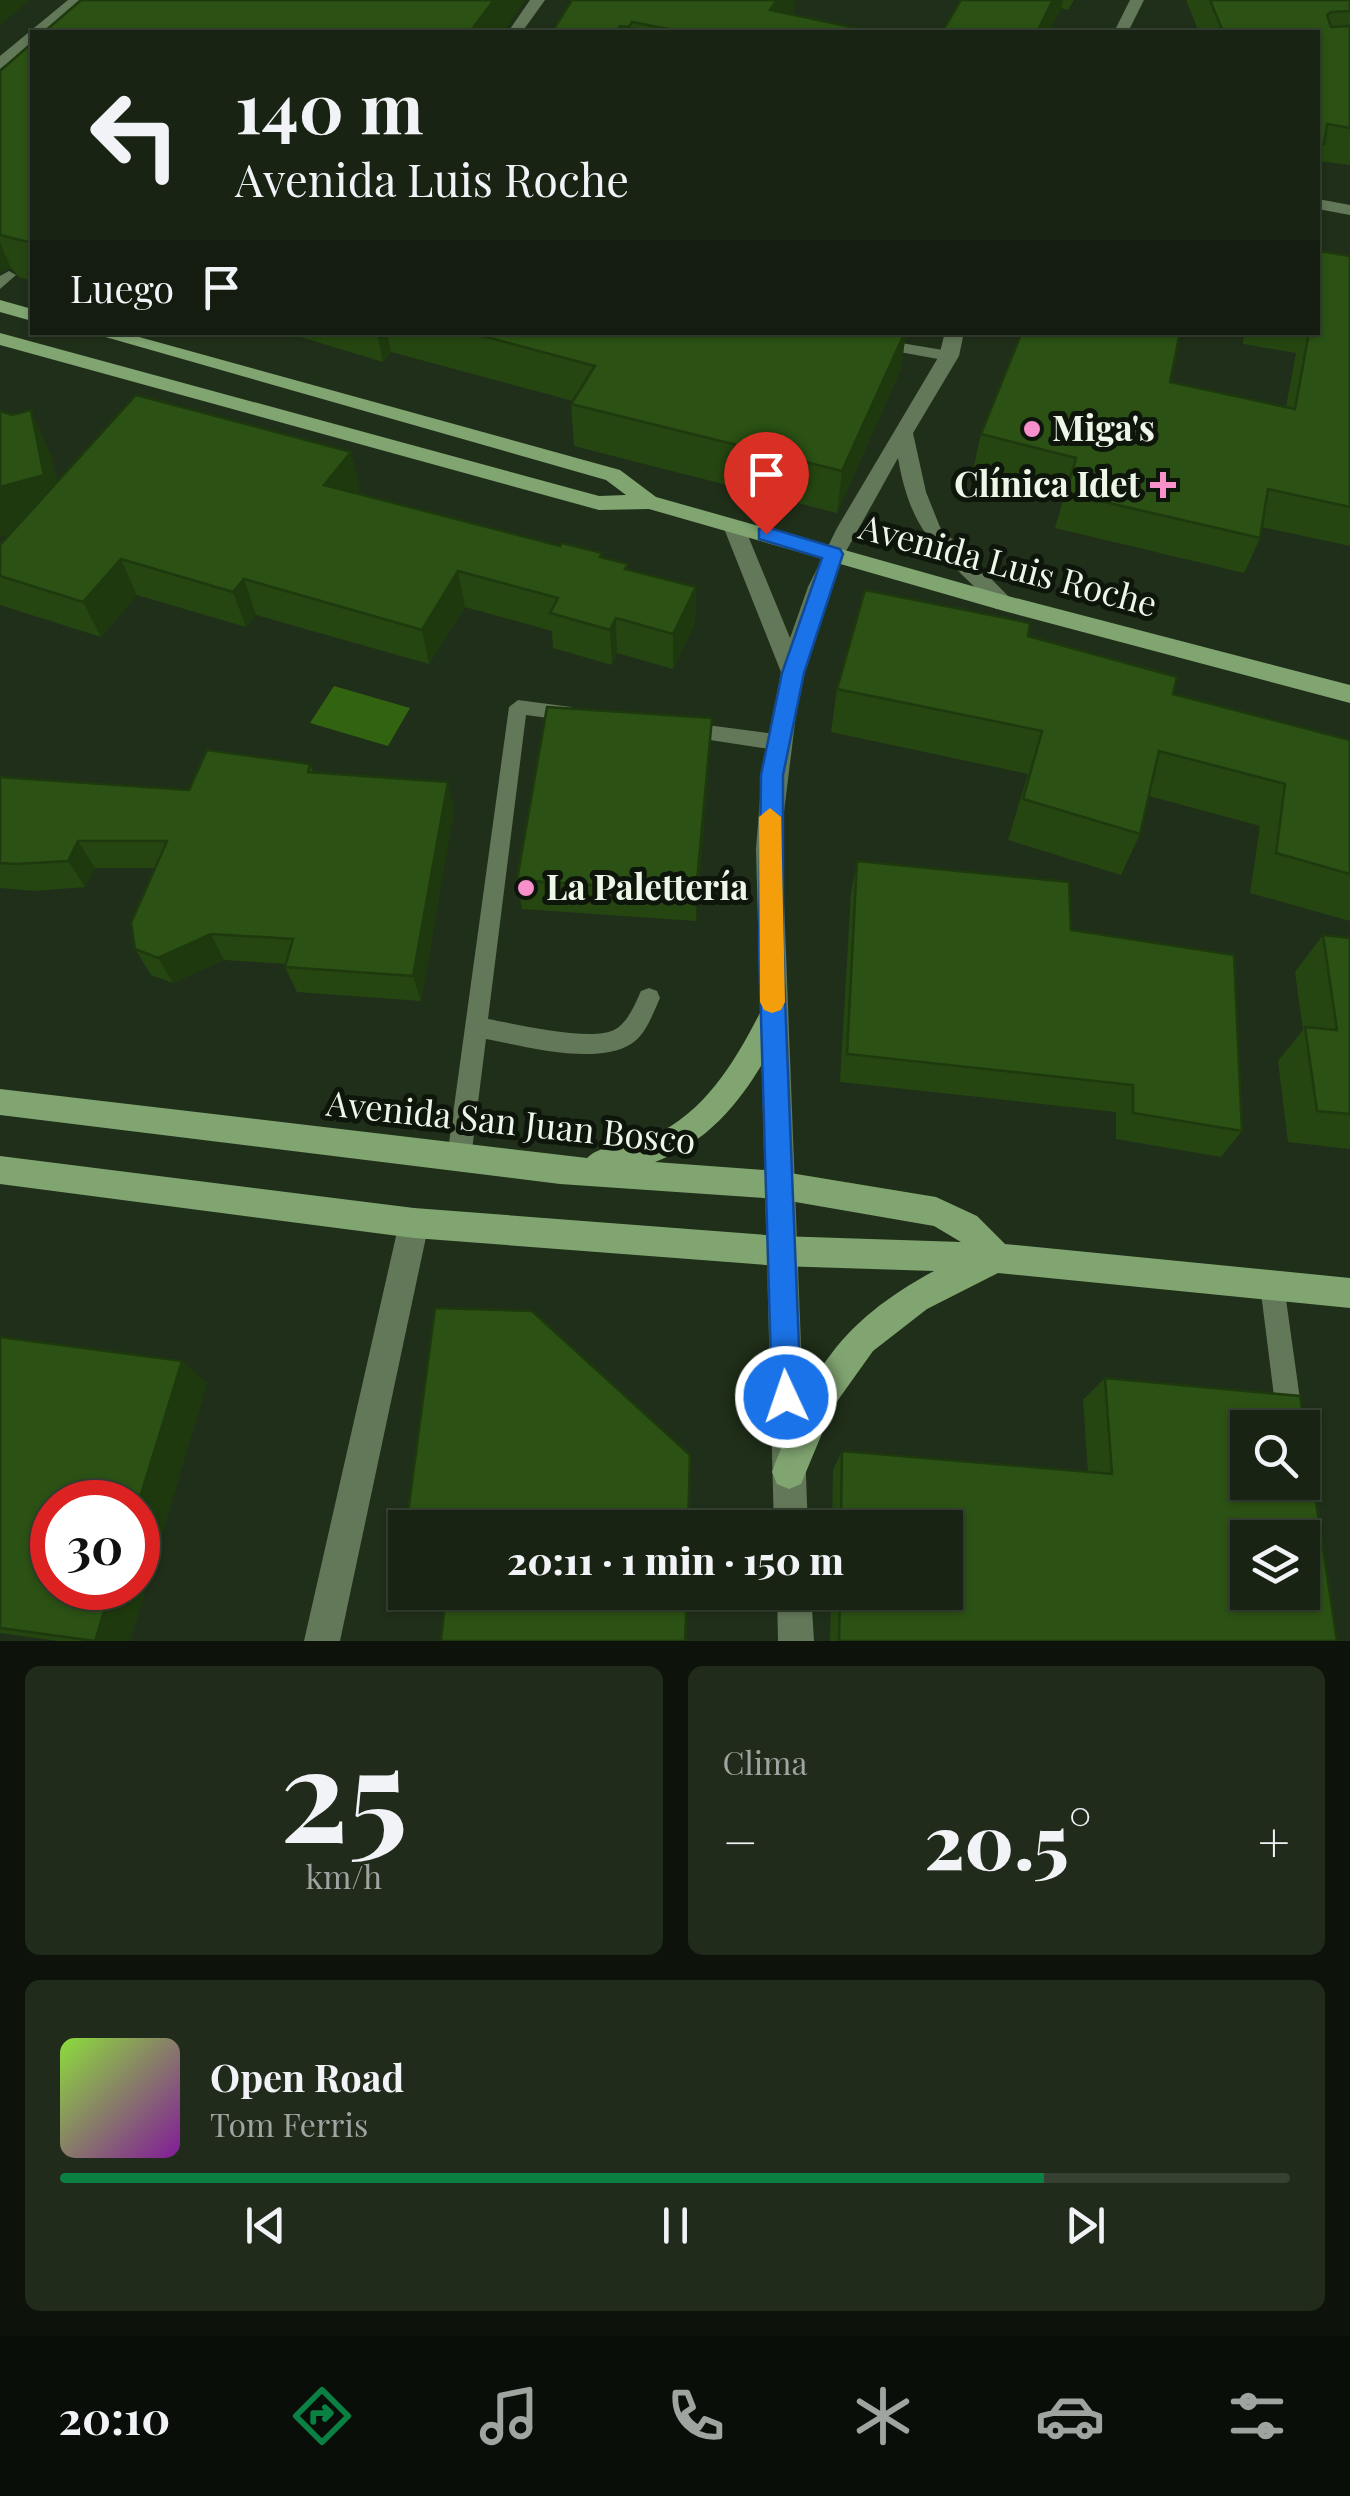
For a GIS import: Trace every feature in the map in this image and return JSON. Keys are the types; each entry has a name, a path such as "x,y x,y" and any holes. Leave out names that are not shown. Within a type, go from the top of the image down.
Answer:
{"main road":[{"path":"0,306 30,314"},
{"name":"Avenida Luis Roche","path":"108,335 612,475 649,502"},
{"name":"Avenida Luis Roche","path":"0,339 599,503 649,502 1004,603 1350,694"},
{"path":"560,1170 627,1160 666,1147 698,1123 745,1072 773,1016"},
{"name":"Avenida San Juan Bosco","path":"0,1102 560,1170 778,1185 936,1212 966,1226 998,1258"},
{"path":"0,1170 414,1222 780,1252 998,1258 1350,1293"},
{"path":"789,1472 809,1414 870,1331 904,1302 933,1285 998,1258"}],"street":[{"path":"41,30 77,0"},
{"path":"516,30 538,0"},
{"path":"1122,30 1137,0"},
{"path":"0,64 30,39"},
{"path":"1320,204 1350,210"},
{"path":"790,1510 769,849 776,742 793,673 834,554 949,356 954,335"},
{"path":"904,435 912,483 940,542 968,564 1004,603"},
{"path":"734,526 793,673"},
{"path":"322,1641 414,1222"},
{"path":"795,1610 796,1641"}],"lane":[{"path":"861,341 949,356"},
{"path":"458,1158 518,707 592,717"},
{"path":"666,727 776,742"},
{"path":"476,1027 596,1044 620,1039 635,1025 649,998"},
{"path":"1272,1285 1289,1410"}],"shaded area":[{"path":"334,686 410,708 388,746 310,723"}],"building":[{"path":"81,0 494,0 472,30 46,30"},
{"path":"572,0 777,0 770,10 865,30 673,30 632,22 617,30 553,30"},
{"path":"961,0 1053,0 1038,30 943,30"},
{"path":"1210,0 1350,0 1350,11 1327,15 1331,27 1350,26 1350,128 1327,124 1324,144 1320,143 1320,30 1222,30"},
{"path":"30,45 30,242 0,235 0,71"},
{"path":"1320,251 1350,256 1350,507 1268,489 1260,538 1066,493 1076,458 981,434 1021,335 1179,335 1170,382 1295,409 1308,335 1320,335"},
{"path":"479,335 904,335 842,471 571,404 595,366"},
{"path":"136,395 351,452 324,485 560,546 562,543 602,553 600,557 628,564 625,569 696,587 673,634 616,618 610,630 550,613 558,598 458,571 422,630 244,579 233,592 121,559 83,602 0,576 0,545"},
{"path":"31,410 44,475 0,487 0,411 12,415"},
{"path":"865,590 1030,623 1028,636 1177,677 1173,694 1350,740 1350,874 1276,853 1285,784 1159,751 1140,834 1023,799 1042,731 837,689"},
{"path":"547,707 712,718 696,892 517,880"},
{"path":"207,750 310,764 308,772 448,782 413,976 285,967 293,939 211,934 158,958 135,949 131,923 167,841 78,841 68,861 0,863 0,777 189,790"},
{"path":"857,861 1069,882 1071,930 1234,955 1242,1131 1133,1113 1133,1085 847,1054"},
{"path":"1323,935 1350,938 1350,1114 1317,1111 1305,1027 1337,1030"},
{"path":"435,1308 532,1311 690,1455 688,1510 408,1510"},
{"path":"0,1337 182,1361 145,1480 30,1480 30,1610 104,1610 95,1641 0,1628"},
{"path":"1105,1378 1300,1396 1302,1410 1230,1410 1230,1500 1316,1500 1319,1520 1230,1520 1230,1610 1320,1610 1320,1528 1337,1641 839,1641 840,1610 963,1610 963,1510 841,1510 842,1451 1112,1474"},
{"path":"444,1610 686,1610 685,1641 441,1641"}],"slow traffic":[{"path":"770,817 772,1002"}],"place":[{"name":"Miga's","path":"1032,429"},
{"name":"Clínica Idet","path":"1163,485"},
{"name":"La Palettería","path":"526,888"}],"route":[{"path":"766,534 834,554 793,673 772,775 771,949 786,1397"}]}
